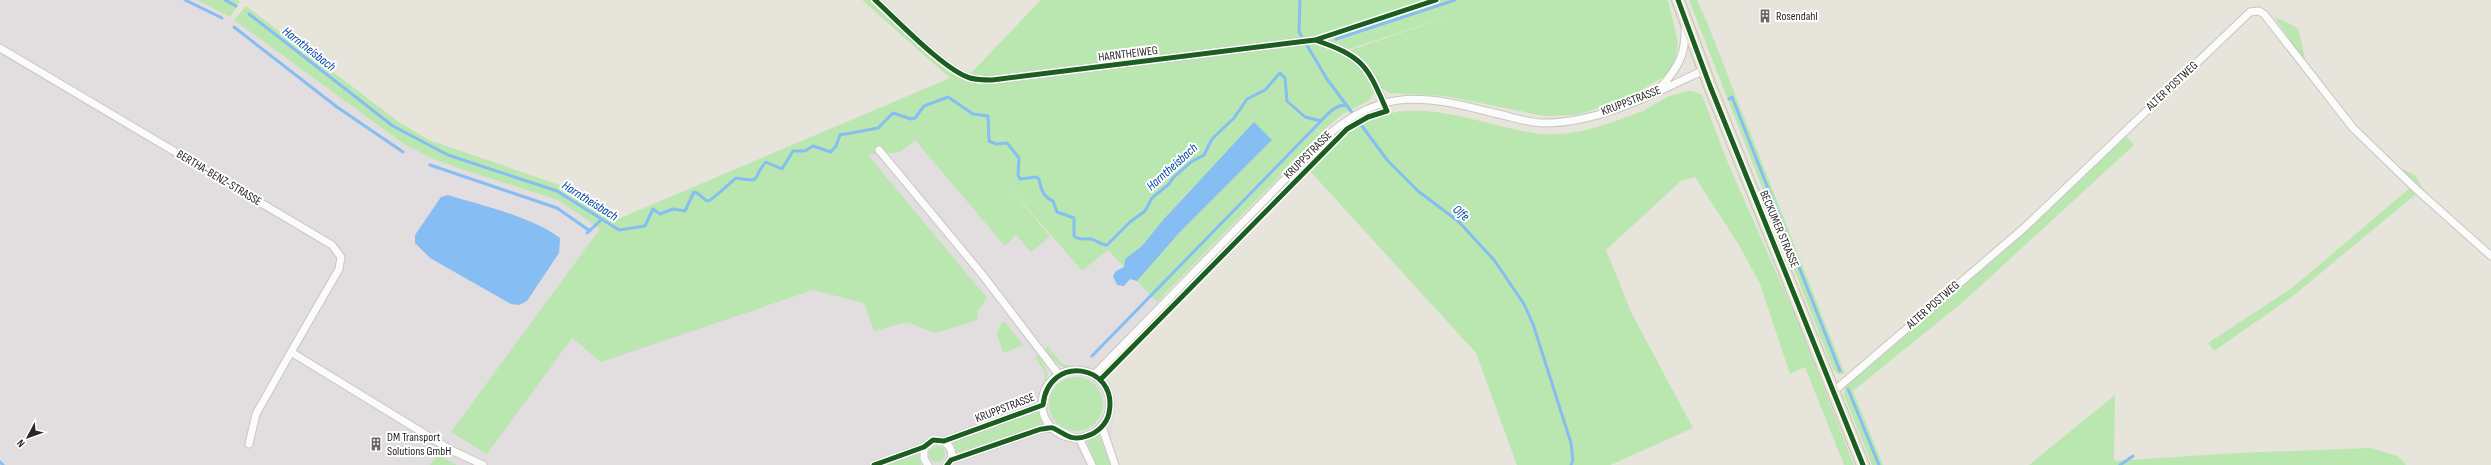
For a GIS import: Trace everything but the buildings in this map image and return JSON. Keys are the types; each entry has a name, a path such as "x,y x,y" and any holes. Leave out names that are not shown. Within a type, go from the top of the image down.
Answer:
{"main road":[{"name":"BECKUMER STRASSE","path":"1678,0 1704,70 1863,465"}],"street":[{"name":"HARNTHEIWEG","path":"875,0 957,72 980,80 1304,43 1315,40 1351,55 1368,70 1383,102"},
{"name":"ALTER POSTWEG","path":"1834,391 2024,228 2250,12 2259,11 2264,14 2353,128 2416,189 2491,256"},
{"path":"1657,91 1677,69 1680,63 1685,34 1684,16"},
{"name":"BERTHA-BENZ-STRASSE","path":"0,48 332,245 341,257 339,269 256,414 249,444"},
{"name":"KRUPPSTRASSE","path":"1094,375 1210,253 1344,120 1362,109 1383,102 1414,99 1445,100 1543,123 1577,120 1657,91 1704,70"},
{"path":"879,150 981,273 1059,375 1070,371 1082,371 1094,375 1100,380 1109,393 1110,405 1108,417 1102,427 1091,435 1079,438 1069,437 1052,428 1041,429 949,463 951,449 944,441"},
{"path":"292,352 451,450 483,465"},
{"name":"KRUPPSTRASSE","path":"1052,428 1045,416 1043,405 1047,388 1059,375"},
{"name":"KRUPPSTRASSE","path":"874,465 924,447 933,440 944,441 1043,405"},
{"path":"1102,427 1115,465"},
{"path":"1079,438 1092,465"},
{"path":"924,447 924,459 928,465"}],"shaded area":[{"path":"0,0 198,0 234,20 404,144 433,159 558,200 604,225 923,90 1082,272 1108,250 1124,267 1119,269 1124,286 1130,278 1137,281 1170,313 1106,378 1113,393 1115,405 1111,440 1119,465 0,465"}],"green space":[{"path":"198,0 238,0 240,2 230,17"},
{"path":"862,0 871,0 940,62 969,75 1041,0 1668,0 1678,42 1676,60 1668,74 1634,95 1577,115 1544,116 1445,96 1388,93 1382,88 1373,71 1350,50 1463,12 1349,49 1346,55 1365,72 1375,90 1370,100 1341,115 1321,133 1291,108 1321,134 1157,302 1137,281 1140,276 1179,233 1272,140 1222,159 1191,189 1142,246 1125,259 1124,267 1108,250 1082,271 995,171 1050,236 1031,252 1016,235 1005,246 915,140 900,152 868,155 987,298 977,311 978,320 935,333 907,322 874,331 864,303 813,290 601,362 572,338 487,454 451,432 600,229 558,200 433,159 404,144 234,20 246,6 396,120 429,140 560,185 578,195 611,222 950,78"},
{"path":"1689,0 1697,0 1708,25 1845,374 1838,374 1833,369"},
{"path":"2274,17 2296,27 2299,31 2306,63"},
{"path":"1689,91 1702,95 1728,163 1795,315 1854,465 1844,465 1805,367 1790,374 1760,284 1739,245 1695,177 1681,181 1606,250 1632,314 1693,428 1610,465 1517,465 1476,353 1309,170 1349,131 1378,116 1401,112 1424,111 1448,114 1542,134 1568,133 1595,128 1645,110 1646,112 1646,109 1669,96"},
{"path":"2124,134 2134,145 1963,302 1853,391 1883,465 1872,465 1844,395 1845,387 1854,376"},
{"path":"2394,165 2415,175 2425,192"},
{"path":"2410,188 2416,194 2293,296 2214,351 2208,343 2292,288"},
{"path":"1002,322 1005,322 1023,345 1003,353 997,333"},
{"path":"1047,346 1061,363 1071,367 1071,369 1063,367 1057,363 1046,350"},
{"path":"1035,356 1039,356 1048,374 1042,393 1045,373"},
{"path":"1071,377 1081,377 1091,381 1099,389 1103,399 1103,409 1099,419 1091,427 1081,431 1071,431 1061,427 1053,419 1049,409 1049,399 1053,389 1061,381"},
{"path":"2115,395 2114,461 2237,453 2370,448 2398,456 2406,465 2029,465"},
{"path":"1038,411 1044,424 958,454 953,442"},
{"path":"1099,434 1110,465 1096,465 1087,441"},
{"path":"937,446 943,448 945,454 943,460 937,462 931,460 929,454 931,448"},
{"path":"917,454 921,465 886,465"},
{"path":"437,455 457,465 430,465"}],"water":[{"path":"1254,122 1272,140 1179,233 1137,281 1130,279 1124,286 1117,285 1113,276 1116,271 1124,267 1125,259 1142,246 1163,220"},
{"path":"448,195 521,218 548,230 560,238 559,253 527,301 519,305 511,304 430,258 415,243 415,235 441,197"}],"waterway":[{"path":"185,0 222,18"},
{"name":"Harntheisbach","path":"225,0 236,6"},
{"name":"Olfe","path":"1300,0 1299,32 1327,79 1388,161 1418,191 1459,222 1494,260 1524,304 1533,324 1571,443 1573,460 1571,465"},
{"path":"1336,39 1455,0"},
{"name":"Harntheisbach","path":"249,14 393,126 448,155 557,191 619,230 645,226 653,209 660,214 673,209 685,211 694,192 708,201 736,178 751,180 756,178 761,167 766,162 782,169 793,151 805,151 813,146 831,152 836,146 840,135 878,128 893,113 911,119 915,118 924,106 948,97 973,114 988,116 989,141 996,144 1007,143 1019,158 1018,175 1020,179 1036,177 1039,179 1043,192 1053,201 1057,212 1074,218 1074,236 1076,238 1089,239 1107,245 1130,222 1145,211 1152,198 1169,184 1173,178 1191,162 1204,155 1212,139 1234,118 1247,99 1265,90 1280,73 1285,78 1287,101 1305,117 1321,121 1339,106 1347,105"},
{"path":"234,27 337,107 403,152"},
{"path":"1729,99 1732,97 1840,371"},
{"path":"1092,356 1321,121"},
{"path":"430,165 557,208 590,231"},
{"path":"587,233 601,220"},
{"path":"1848,389 1879,465"},
{"path":"2120,465 2133,456"},
{"path":"0,462 3,465"}],"cycle path":[{"path":"875,0 934,55 959,73 975,79 992,80 1315,40 1345,52 1354,58 1369,73 1387,111 1368,117 1347,129 1100,380"},
{"path":"1315,40 1436,0"},
{"path":"1678,0 1710,86 1863,465"},
{"path":"874,465 924,447 933,440 944,441 1043,405 1048,388 1057,377 1069,372 1082,371 1094,375 1104,384 1109,396 1108,417 1104,424 1091,435 1081,438 1073,438 1053,428 1041,429 951,460 947,465"}],"place":[{"name":"Rosendahl","path":"1765,16"},
{"name":"DM Transport Solutions GmbH","path":"376,444"}]}
